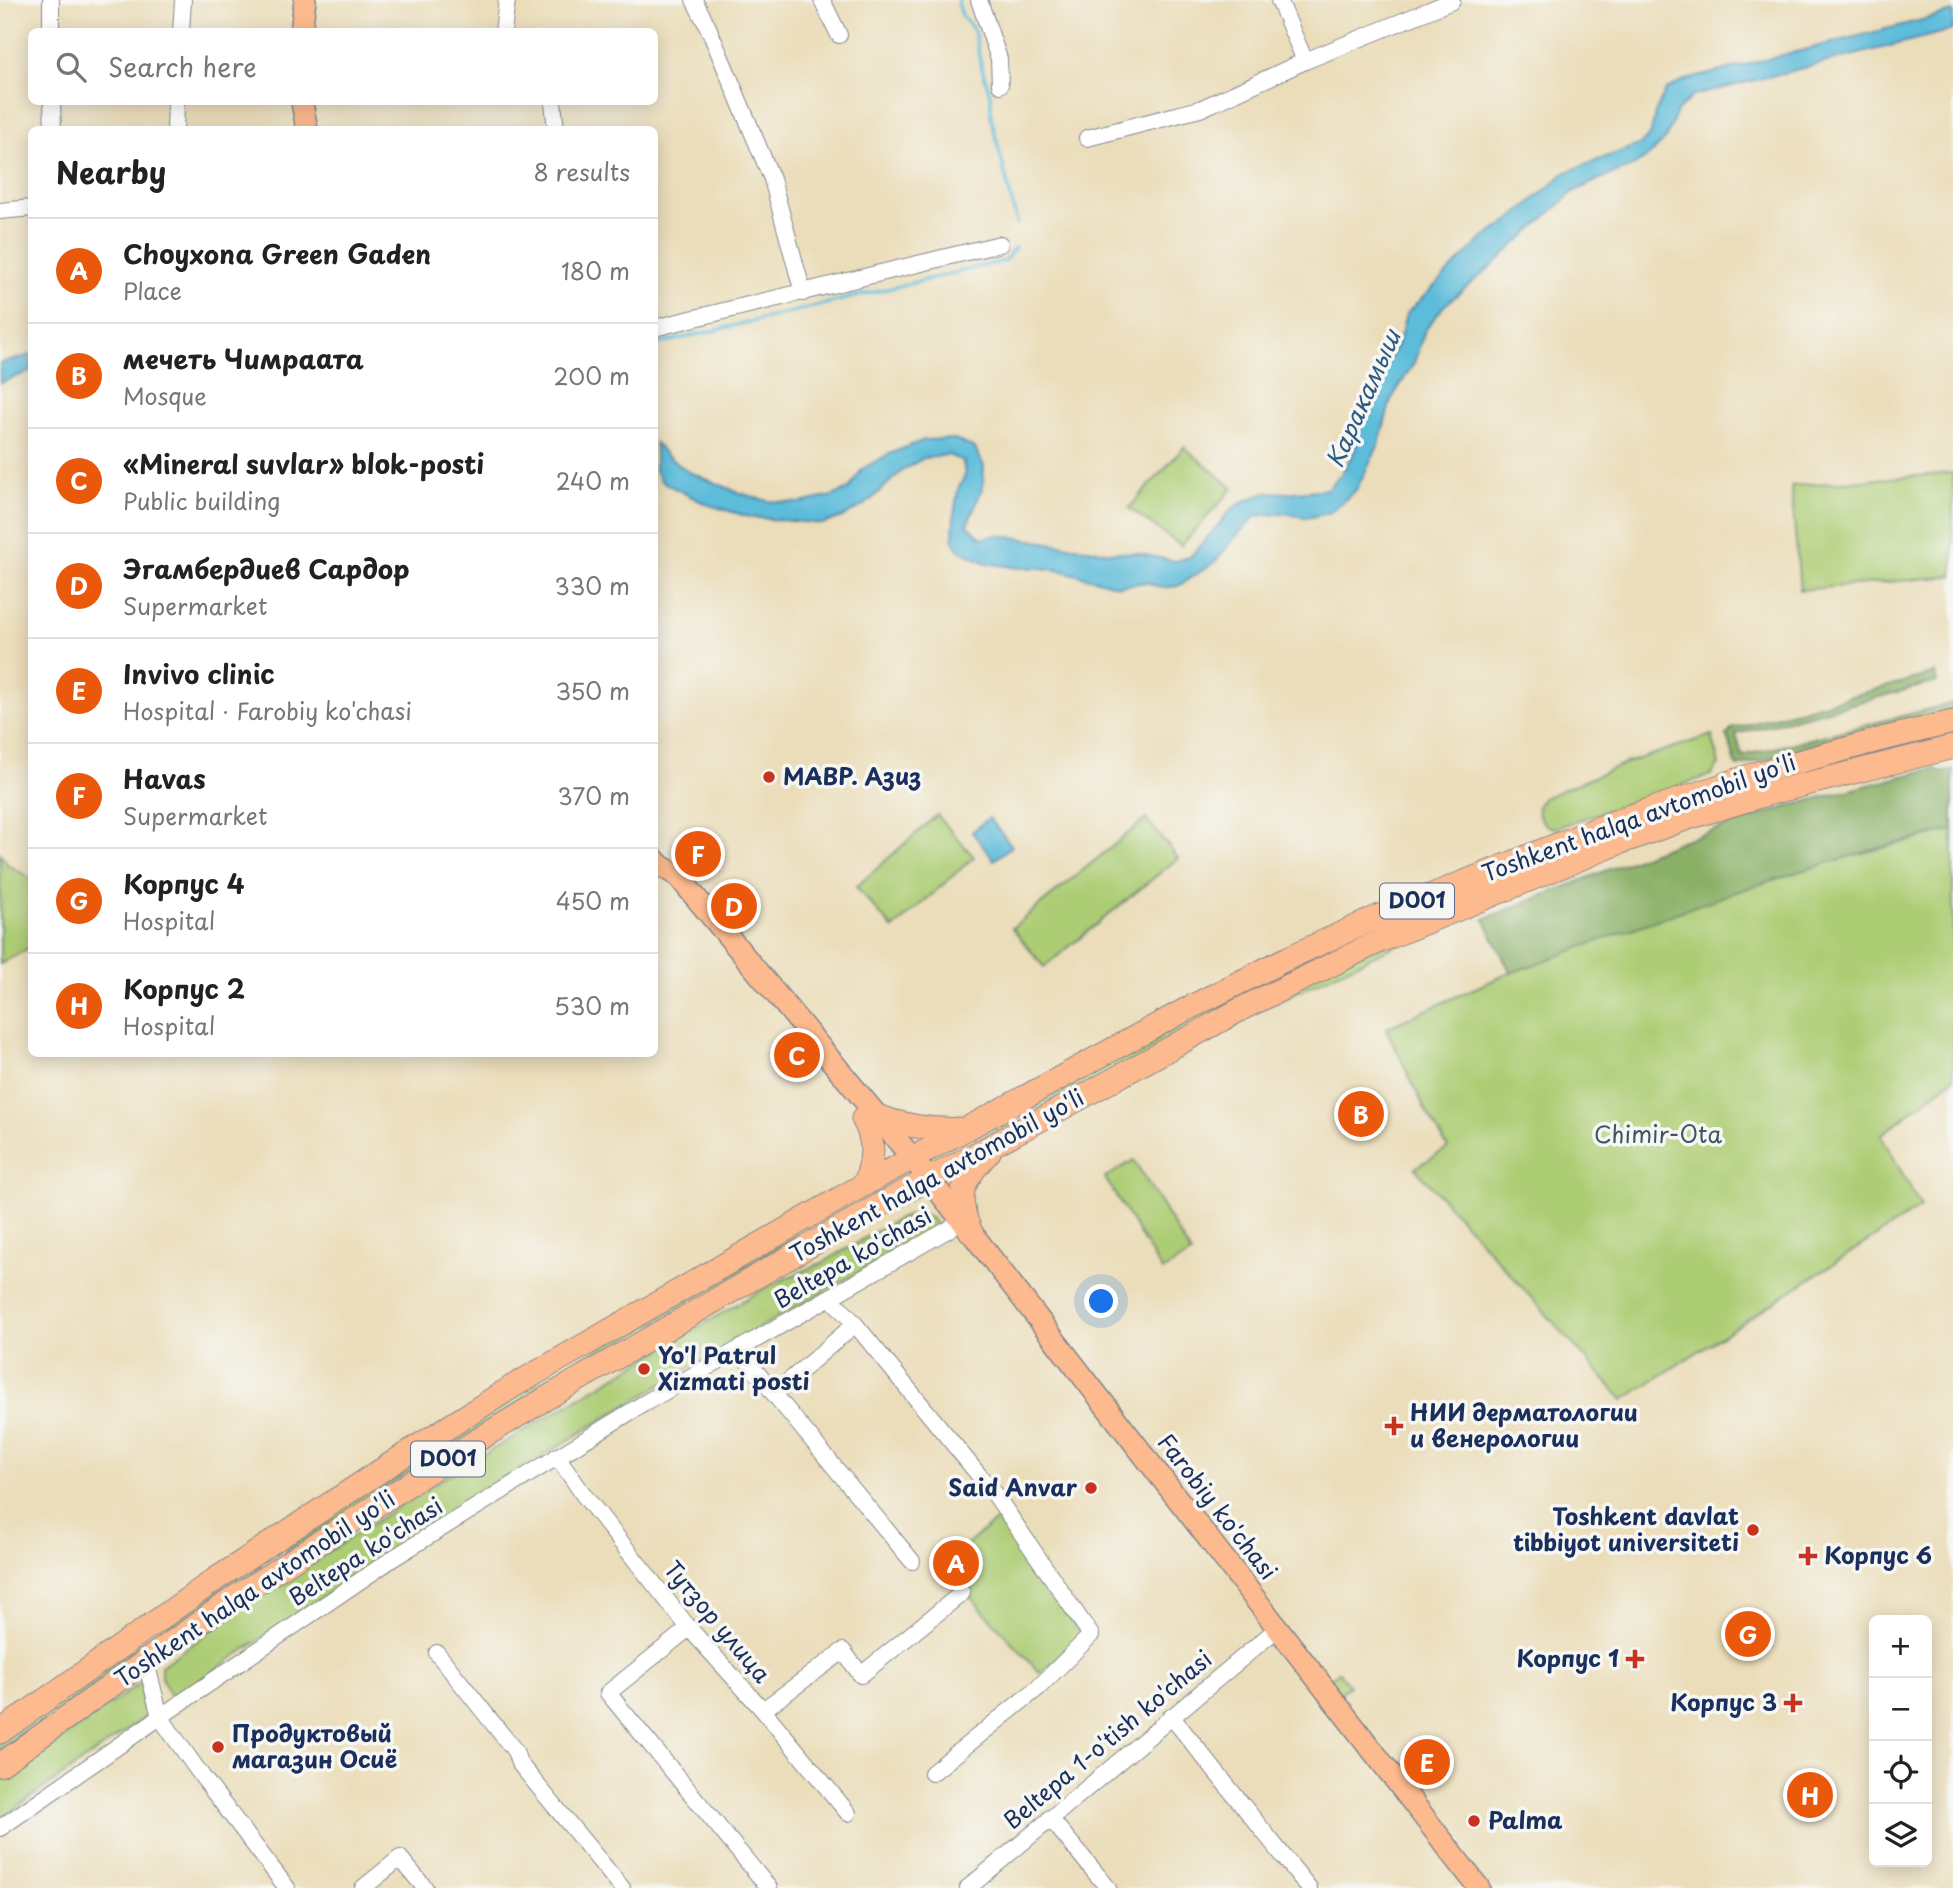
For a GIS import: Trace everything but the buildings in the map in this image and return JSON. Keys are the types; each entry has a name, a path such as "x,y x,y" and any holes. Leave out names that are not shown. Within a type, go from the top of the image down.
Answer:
{"highway":[{"name":"Toshkent halqa avtomobil yo'li","path":"0,1765 231,1601 452,1456 545,1399 878,1206 1243,1008 1380,941 1616,844 1691,817 1821,754 1953,722"},
{"name":"Toshkent halqa avtomobil yo'li","path":"0,1732 216,1579 515,1385 865,1184 1185,1010 1331,938 1430,895 1611,823 1764,783 1953,747"},
{"path":"865,1184 873,1148 870,1117 920,1129 968,1129"},
{"path":"961,1230 965,1218 961,1203 964,1189 975,1168 998,1142"},
{"path":"260,1550 275,1555 275,1572"}],"main road":[{"path":"302,28 305,0"},
{"path":"303,105 306,126"},
{"name":"Farobiy ko'chasi","path":"658,862 678,876 961,1230 1272,1632 1462,1888"},
{"name":"Farobiy ko'chasi","path":"1272,1632 1479,1888"}],"street":[{"path":"51,0 51,28"},
{"path":"181,28 183,0"},
{"path":"504,28 507,0"},
{"path":"694,0 772,179 803,293"},
{"path":"822,0 839,35"},
{"path":"979,0 999,58 1000,85"},
{"path":"1279,0 1305,61"},
{"path":"1087,138 1200,109 1305,61 1452,1"},
{"path":"52,105 53,126"},
{"path":"175,126 176,105"},
{"path":"553,105 556,126"},
{"path":"0,211 28,208"},
{"path":"658,327 1000,244"},
{"name":"Beltepa ko'chasi","path":"0,1828 395,1557 557,1456 830,1297 961,1230"},
{"path":"830,1297 996,1496 1091,1635 1038,1688 932,1773"},
{"path":"774,1394 855,1324"},
{"path":"740,1348 774,1394 912,1561"},
{"name":"Тутзор улица","path":"557,1456 583,1494 689,1628 763,1710 848,1813"},
{"path":"763,1710 843,1651 861,1675 962,1593"},
{"path":"689,1628 608,1693 769,1888"},
{"name":"Beltepa 1-o'tish ko'chasi","path":"969,1888 1272,1632"},
{"path":"438,1653 515,1751 519,1763 622,1888"},
{"path":"146,1662 160,1717 287,1888"},
{"path":"1171,1716 1310,1888"},
{"path":"1050,1818 1108,1888"},
{"path":"363,1888 401,1858 425,1888"}],"green space":[{"path":"1184,447 1233,488 1181,546 1129,508"},
{"path":"1953,473 1953,576 1800,590 1791,486"},
{"path":"1935,673 1937,682 1736,734 1742,756 1953,703 1953,709 1737,767 1727,735 1732,729"},
{"path":"1953,730 1953,738 1782,781 1780,775"},
{"path":"1712,735 1719,765 1711,775 1555,828 1545,824 1539,816 1538,807 1543,798 1626,763"},
{"path":"1934,768 1942,773 1953,770 1953,830 1785,876 1674,913 1511,973 1484,919 1681,841 1793,805"},
{"path":"937,815 974,857 893,929 856,887"},
{"path":"1667,817 958,1152 1034,1109 1123,1053 1350,937"},
{"path":"1146,819 1178,858 1044,967 1012,928"},
{"name":"Chimir-Ota","path":"1953,830 1953,1079 1881,1135 1921,1207 1623,1400 1415,1168 1448,1148 1426,1111 1386,1028 1502,976 1716,898 1826,862"},
{"path":"0,853 8,865 28,877 28,949 0,964"},
{"path":"1134,1160 1191,1254 1162,1271 1105,1178"},
{"path":"913,1214 924,1214 934,1221 935,1226 931,1233 706,1358 541,1457 406,1542 171,1699 161,1675 161,1666 246,1606 414,1496 768,1286 824,1262 896,1220"},
{"path":"799,1234 800,1237 477,1429 288,1551 284,1545 536,1384"},
{"path":"1000,1518 1082,1636 1040,1673 941,1565"},
{"path":"258,1563 262,1568 0,1751 0,1742"},
{"path":"1339,1672 1349,1686 1339,1694 1328,1680"},
{"path":"143,1681 142,1698 147,1716 0,1819 0,1782"}],"water":[{"path":"1953,12 1953,30 1693,96 1677,111 1666,138 1649,156 1627,169 1573,192 1444,306 1425,330 1414,363 1391,400 1379,444 1356,490 1329,513 1306,518 1285,513 1256,516 1215,562 1178,586 1161,588 1147,582 1119,586 1063,571 986,563 959,550 953,541 954,515 958,489 965,476 963,461 948,455 924,458 903,470 866,504 823,524 749,517 706,504 662,482 658,476 658,446 689,472 740,493 768,501 800,503 849,489 862,469 889,454 924,440 953,439 975,448 984,466 983,487 967,525 982,538 999,535 1107,552 1136,553 1175,561 1190,557 1233,508 1247,500 1269,492 1327,489 1342,473 1355,450 1369,393 1400,338 1406,314 1481,240 1510,220 1566,172 1641,144 1651,133 1655,113 1666,90 1682,81"},
{"path":"28,356 28,372 0,383 0,363"},
{"path":"989,818 1012,846 994,860 972,832"}],"waterway":[{"path":"959,0 963,17 974,30 991,97 991,117 1017,223"},
{"path":"658,344 1004,261 1015,248"}],"place":[{"name":"МАВР. Азиз","path":"769,777"},
{"name":"Havas","path":"698,854"},
{"name":"Эгамбердиев Сардор","path":"734,906"},
{"name":"«Mineral suvlar» blok-posti","path":"797,1055"},
{"name":"мечеть Чимраата","path":"1361,1114"},
{"name":"Yo'l Patrul Xizmati posti","path":"644,1369"},
{"name":"НИИ дерматологии и венерологии","path":"1394,1426"},
{"name":"Said Anvar","path":"1091,1488"},
{"name":"Toshkent davlat tibbiyot universiteti","path":"1753,1530"},
{"name":"Корпус 6","path":"1808,1556"},
{"name":"Choyxona Green Gaden","path":"956,1563"},
{"name":"Корпус 4","path":"1748,1634"},
{"name":"Корпус 1","path":"1635,1659"},
{"name":"Корпус 3","path":"1793,1703"},
{"name":"Продуктовый магазин Осиё","path":"218,1747"},
{"name":"Invivo clinic","path":"1427,1762"},
{"name":"Корпус 2","path":"1810,1795"},
{"name":"Palma","path":"1474,1821"}],"water label":[{"name":"Каракамыш","path":"1364,399"}]}
